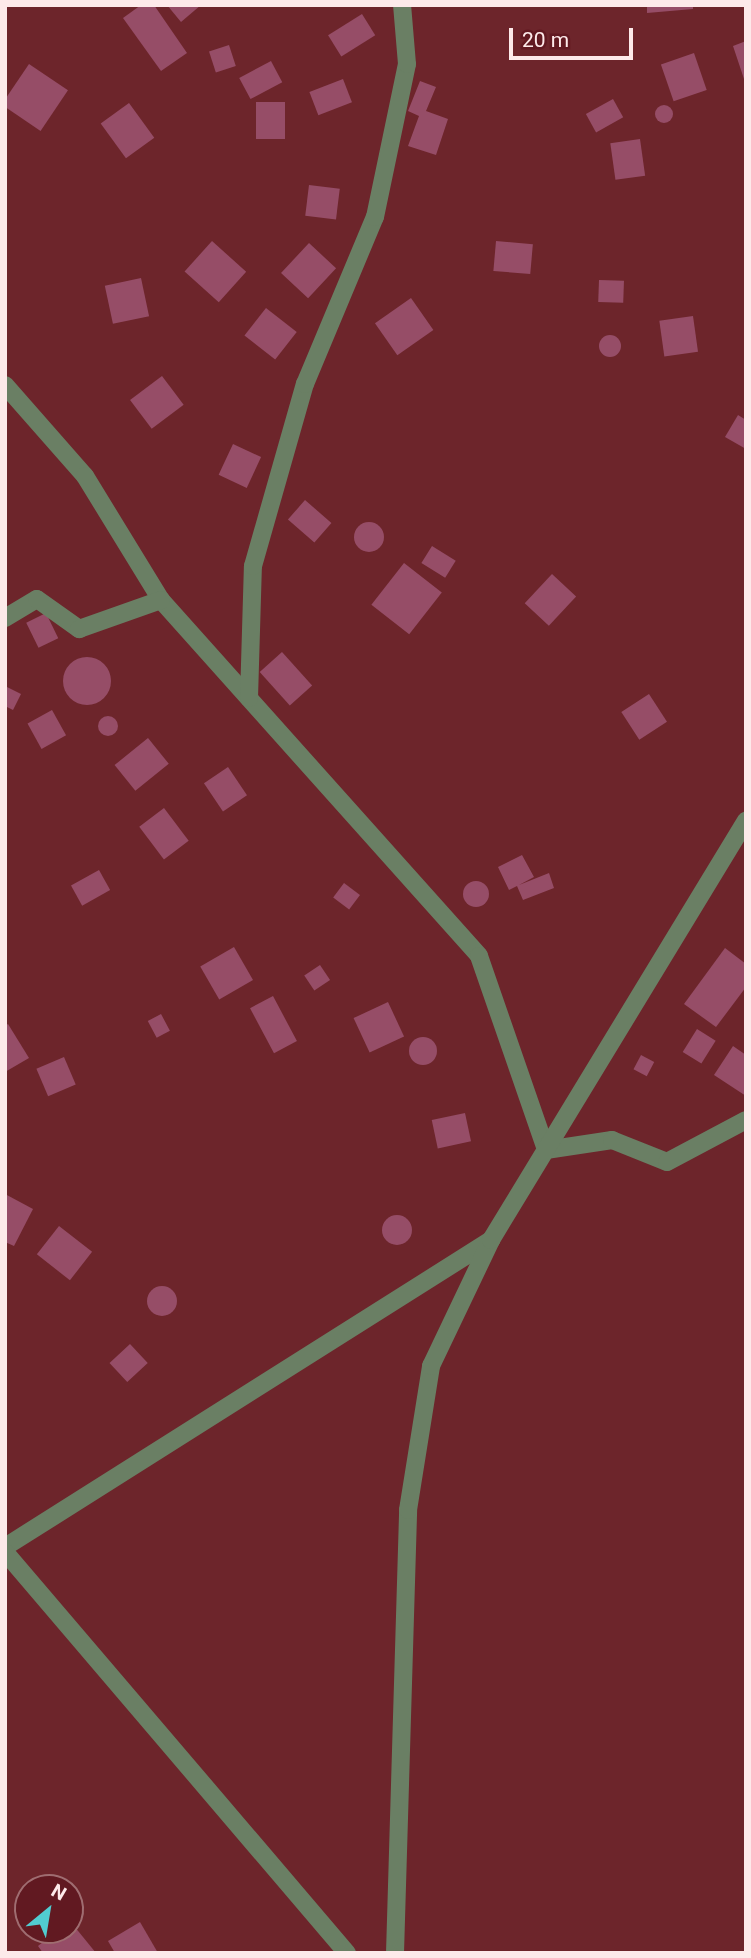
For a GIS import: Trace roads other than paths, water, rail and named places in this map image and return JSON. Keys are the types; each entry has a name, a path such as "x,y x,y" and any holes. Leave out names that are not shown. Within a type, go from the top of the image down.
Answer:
{"street":[{"path":"249,698 253,566 305,384 375,217 407,64 402,5"},
{"path":"5,385 85,476 162,600 479,956 546,1150"},
{"path":"5,618 37,599 79,629 162,600"},
{"path":"396,1953 408,1510 431,1366 491,1240 746,820"},
{"path":"546,1150 612,1140 667,1162 746,1120"},
{"path":"5,1546 491,1240"},
{"path":"5,1552 347,1953"}]}
